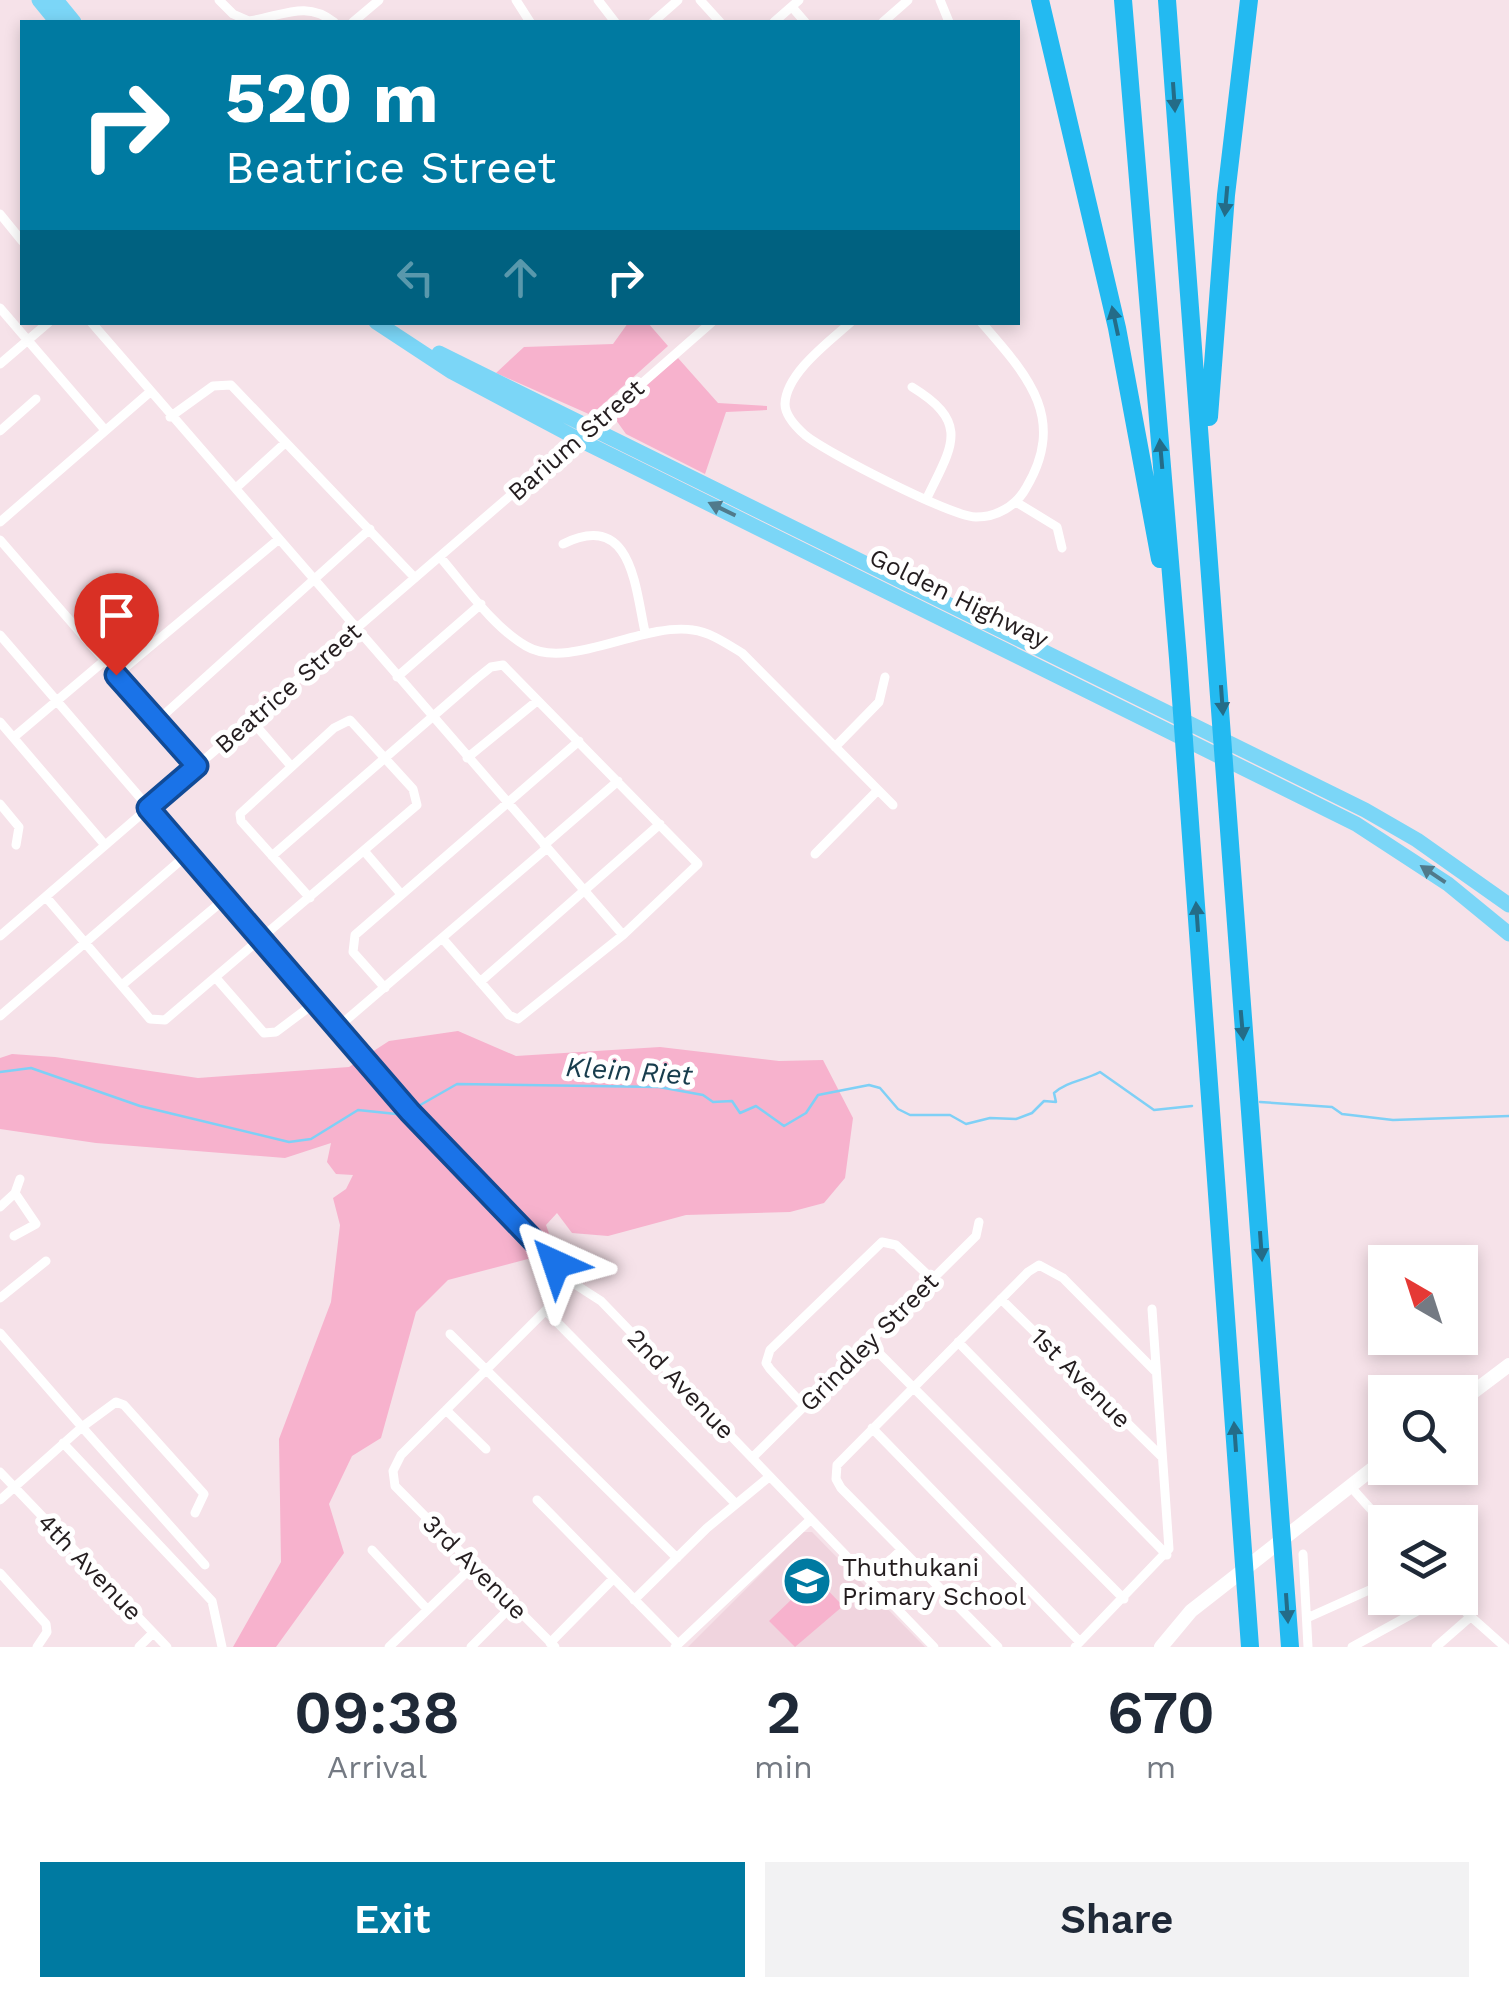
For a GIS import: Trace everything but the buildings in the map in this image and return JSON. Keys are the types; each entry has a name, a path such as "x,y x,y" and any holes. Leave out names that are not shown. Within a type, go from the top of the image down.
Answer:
{"highway":[{"path":"1040,0 1117,328 1178,658"},
{"path":"1123,0 1178,658 1250,1647"},
{"path":"1167,0 1290,1647"},
{"path":"1217,642 1209,407 1226,195 1249,0"}],"main road":[{"path":"39,0 56,20"},
{"path":"56,0 72,20"},
{"name":"Golden Highway","path":"381,325 452,372 576,438 1127,701"},
{"name":"Golden Highway","path":"395,325 470,370 593,426 1127,701 1418,840 1509,905"},
{"name":"Golden Highway","path":"1260,767 1448,884 1509,934"}],"street":[{"path":"219,0 232,14 247,20"},
{"path":"355,20 378,0"},
{"path":"598,0 613,20"},
{"path":"654,20 678,0"},
{"path":"700,0 718,20"},
{"path":"885,20 908,0"},
{"path":"252,20 305,4 318,7 332,20"},
{"path":"776,20 796,4"},
{"path":"0,214 20,238"},
{"path":"0,308 105,430"},
{"path":"0,364 47,325"},
{"path":"94,325 623,936"},
{"name":"Barium Street","path":"440,558 709,325"},
{"path":"849,325 802,370 786,398 786,410 802,432 818,444 927,498 976,517 991,516 1016,502 1043,454 1043,424 1026,374 984,325"},
{"path":"170,416 223,382 415,578"},
{"path":"912,387 932,401 953,430 952,443 927,498"},
{"path":"0,522 150,392"},
{"path":"0,431 36,399"},
{"path":"236,488 284,443"},
{"path":"1016,502 1057,527 1062,548"},
{"path":"157,721 370,529"},
{"path":"563,544 593,536 622,548 631,564 645,632"},
{"path":"116,675 279,539"},
{"path":"0,540 197,766"},
{"path":"440,558 527,647 571,652 645,632 695,630 742,653 893,806"},
{"name":"Beatrice Street","path":"0,936 440,558"},
{"path":"397,677 481,604"},
{"name":"2nd Avenue","path":"0,635 455,1160 573,1283 601,1301 934,1647"},
{"path":"14,737 104,660"},
{"path":"272,856 498,664 696,858 697,868 623,936 524,1017 509,1016 443,938"},
{"path":"835,747 879,702 885,677"},
{"path":"467,758 537,700"},
{"path":"251,720 290,766"},
{"path":"46,897 156,1022 177,1012 365,852 418,802 387,758 356,723 346,720 240,814 241,821 310,898"},
{"path":"0,722 105,846"},
{"path":"385,988 350,944 355,934 579,741"},
{"path":"338,1027 618,782"},
{"path":"814,854 876,791"},
{"path":"0,804 19,827 16,845"},
{"path":"480,982 660,824"},
{"path":"365,852 401,894"},
{"path":"0,1016 188,854"},
{"path":"122,986 226,898"},
{"path":"216,978 264,1034 276,1032 316,1002"},
{"path":"0,1207 15,1193 20,1179"},
{"path":"14,1236 36,1224 15,1193"},
{"name":"Grindley Street","path":"752,1458 976,1236 979,1222"},
{"path":"804,1406 770,1369 766,1356 877,1246 888,1240 896,1244 932,1280"},
{"path":"0,1298 46,1260"},
{"path":"997,1647 836,1479 837,1465 1035,1267 1052,1269 1156,1372"},
{"path":"486,1448 446,1410 573,1283"},
{"name":"1st Avenue","path":"1001,1299 1162,1458"},
{"path":"872,1428 1077,1644 1167,1555 1152,1309"},
{"path":"546,1311 735,1503"},
{"path":"0,1333 205,1565"},
{"path":"450,1334 677,1558"},
{"path":"868,1342 1124,1598"},
{"path":"958,1342 1167,1555"},
{"path":"1478,1388 1509,1365"},
{"path":"0,1500 116,1402 124,1405 204,1494 195,1513"},
{"name":"3rd Avenue","path":"446,1410 402,1454 393,1471 395,1486 553,1645"},
{"path":"64,1443 212,1601 222,1647"},
{"name":"4th Avenue","path":"0,1472 167,1647"},
{"path":"1161,1647 1191,1611 1368,1472"},
{"path":"634,1600 735,1503 769,1476"},
{"path":"1350,1486 1368,1507"},
{"path":"536,1500 677,1646 810,1520"},
{"path":"372,1550 427,1609"},
{"path":"871,1579 901,1550"},
{"path":"1303,1554 1308,1647"},
{"path":"390,1647 474,1566"},
{"path":"553,1645 613,1579"},
{"path":"2,1580 46,1624 47,1632 37,1647"},
{"path":"1306,1618 1368,1591"},
{"path":"471,1647 513,1605"},
{"path":"1352,1647 1410,1615"},
{"path":"1466,1615 1505,1647"},
{"path":"1436,1647 1469,1618"},
{"path":"139,1647 153,1633"},
{"path":"1484,1647 1493,1636"}],"shaded area":[{"path":"627,325 650,325 668,346 591,415 496,373 524,347 613,344"},
{"path":"678,358 718,403 767,406 767,410 726,412 705,474 626,434 616,420 622,405"},
{"path":"458,1031 516,1056 660,1047 779,1061 823,1060 853,1118 845,1178 824,1203 790,1212 686,1215 608,1236 572,1233 557,1213 546,1225 552,1242 539,1256 448,1280 416,1312 381,1438 352,1456 329,1504 344,1553 276,1647 233,1647 281,1562 279,1439 331,1302 340,1225 333,1198 346,1189 353,1175 336,1174 327,1162 331,1143 285,1158 96,1143 0,1129 0,1058 12,1054 55,1057 198,1078 349,1067 389,1041"},
{"name":"Thuthukani Primary School","path":"803,1532 812,1532 925,1647 688,1647"},
{"path":"815,1577 843,1606 795,1647 769,1621"}],"waterway":[{"name":"Klein Riet","path":"0,1072 31,1068 140,1106 289,1142 311,1139 358,1110 406,1115"},
{"name":"Klein Riet","path":"415,1108 457,1084 659,1087 703,1095 713,1102 732,1101 740,1113 756,1106 784,1126 806,1113 818,1095 869,1085 880,1088 898,1109 910,1115 950,1115 966,1124 990,1118 1016,1119 1032,1113 1044,1101 1056,1102 1054,1093 1059,1089 1100,1072 1154,1110 1192,1106"},
{"name":"Klein Riet","path":"1260,1102 1332,1107 1342,1114 1393,1120 1509,1116"}],"place":[{"name":"Thuthukani Primary School","path":"807,1581"}],"route":[{"path":"116,675 197,766 148,808 410,1112 556,1264"}]}
